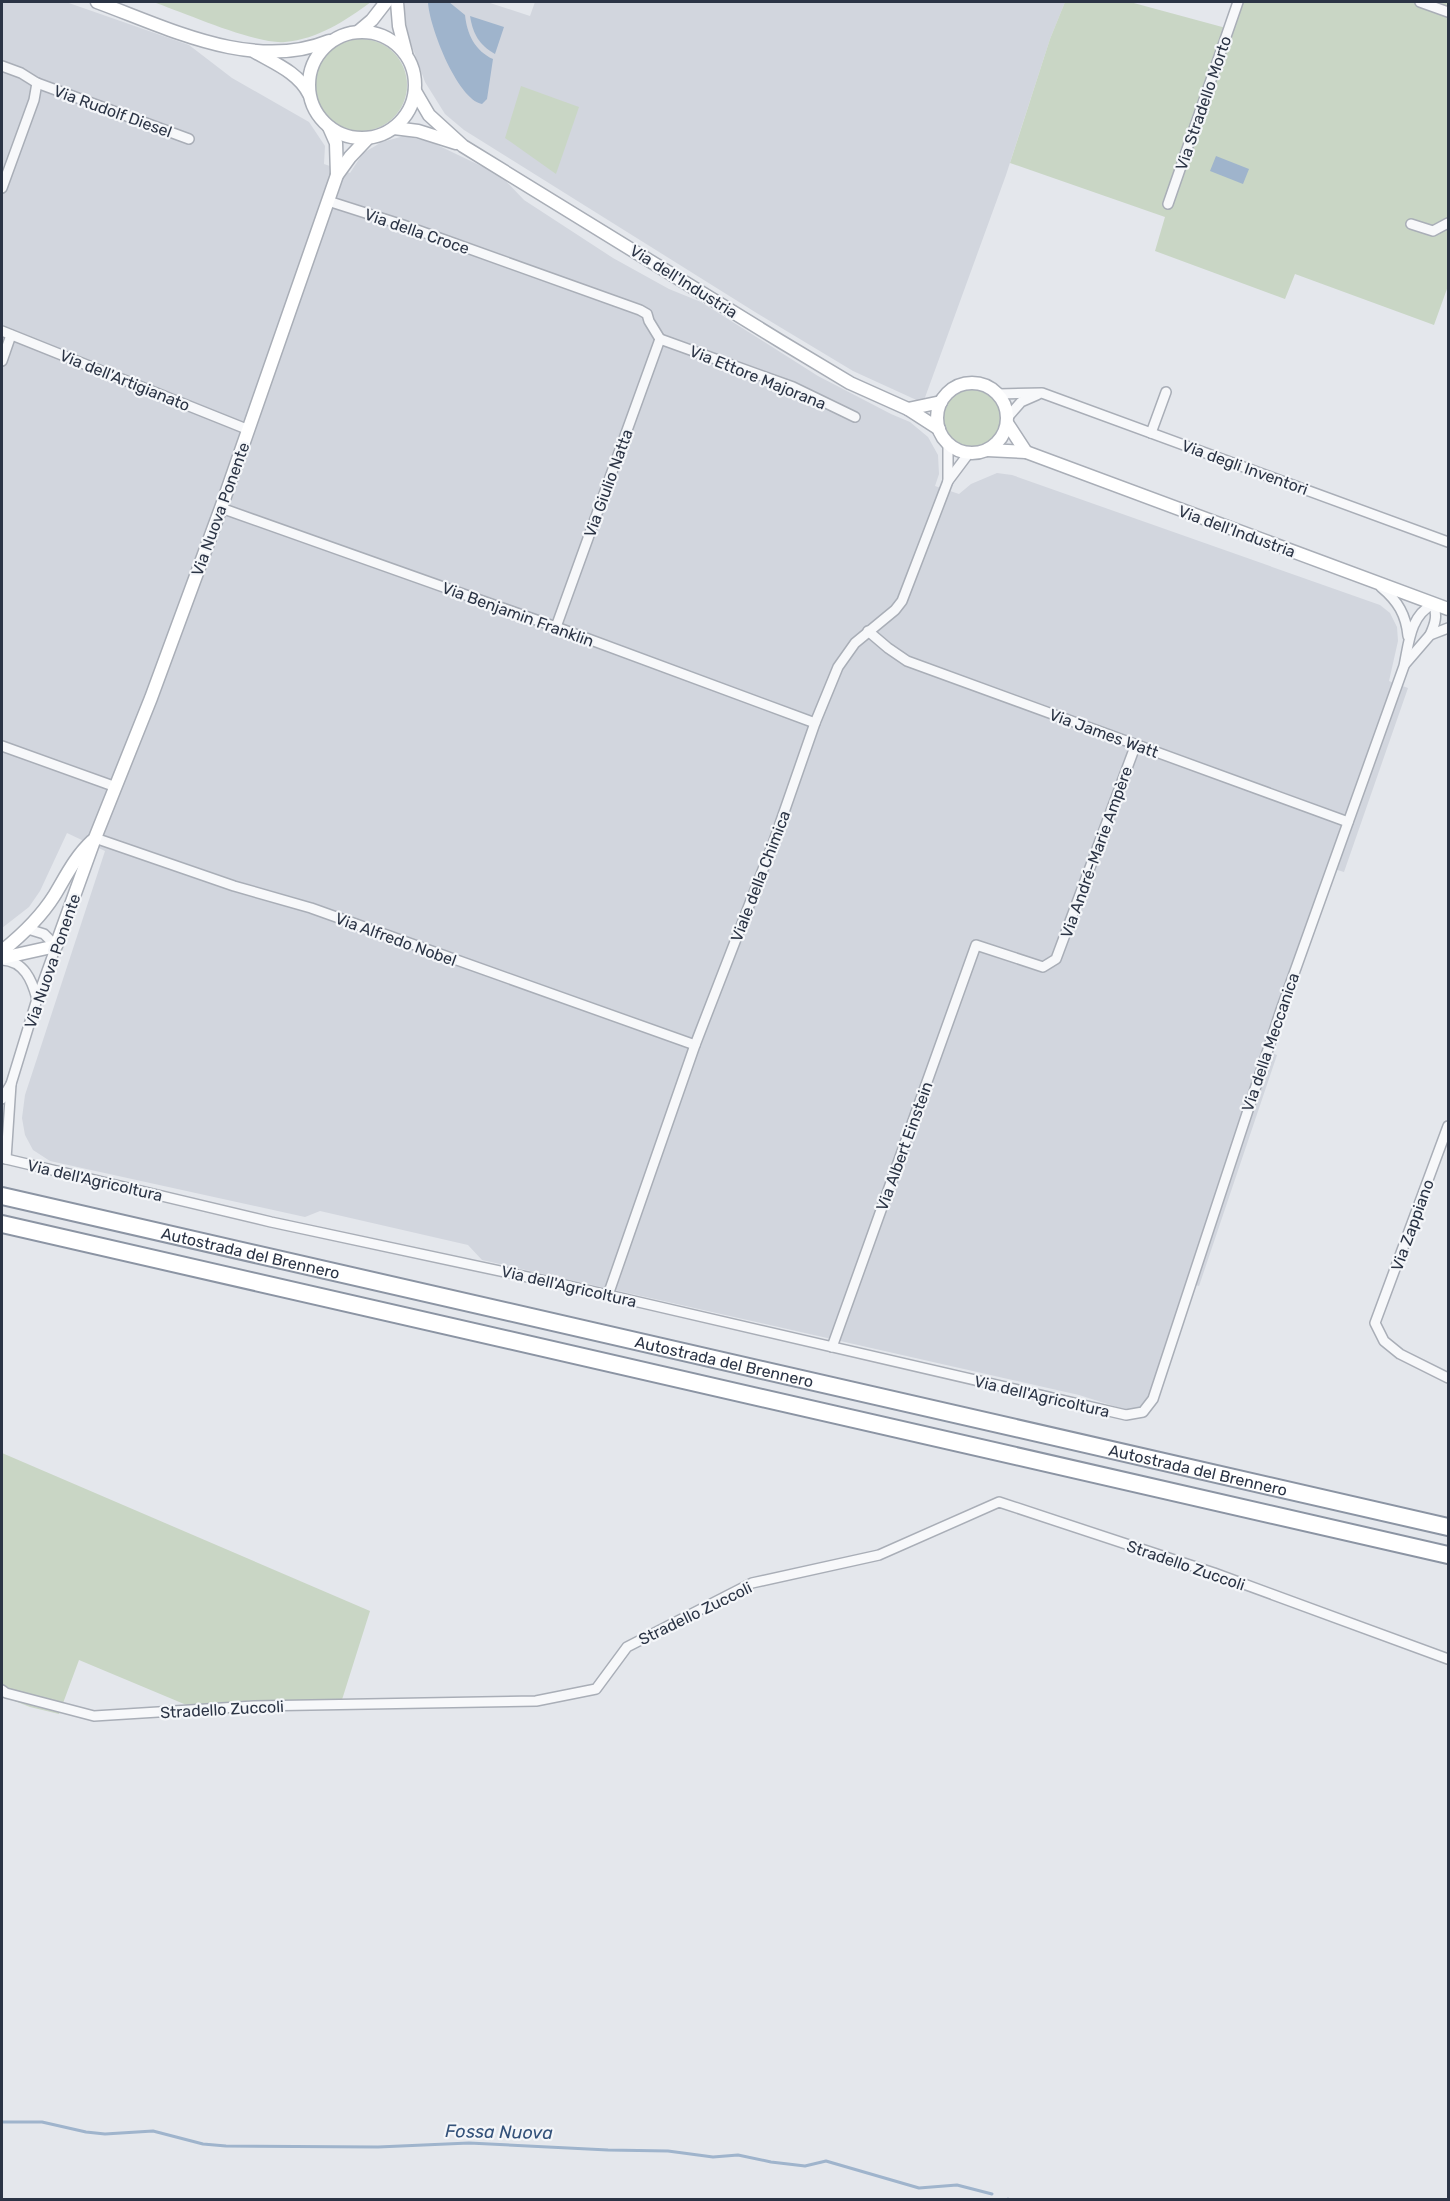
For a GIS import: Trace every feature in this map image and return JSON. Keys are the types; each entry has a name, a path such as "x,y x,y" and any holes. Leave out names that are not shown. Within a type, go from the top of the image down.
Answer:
{"highway":[{"name":"Autostrada del Brennero","path":"2,1196 1449,1527"},
{"name":"Autostrada del Brennero","path":"2,1224 1449,1555"}],"street":[{"path":"97,2 207,42 254,51 303,49 359,31 387,37 407,57"},
{"path":"359,31 372,20 386,2"},
{"path":"254,51 304,84 316,112 329,127 347,136 369,138 394,128 408,111 415,91 414,73 407,57 399,26 397,2"},
{"name":"Via Stradello Morto","path":"1168,204 1238,2"},
{"path":"1420,2 1449,12"},
{"path":"309,95 309,79 313,64 321,50 332,40"},
{"name":"Via Rudolf Diesel","path":"2,66 21,73 37,83 189,139"},
{"name":"Via Rudolf Diesel","path":"2,188 34,100 37,83"},
{"name":"Via dell'Industria","path":"415,91 429,115 464,146 840,377 908,408 939,429"},
{"name":"Via Nuova Ponente","path":"329,127 336,143 337,175"},
{"name":"Via dell'Industria","path":"394,128 418,131 464,146"},
{"name":"Via Nuova Ponente","path":"11,1084 56,946 221,508 337,175 350,157 369,138"},
{"name":"Via della Croce","path":"328,201 404,225 640,310 647,314 660,339"},
{"path":"1411,224 1433,231 1449,223"},
{"path":"2,361 6,333"},
{"name":"Via dell'Artigianato","path":"6,333 249,430"},
{"name":"Via Ettore Majorana","path":"660,339 793,387 855,417"},
{"name":"Via Giulio Natta","path":"556,627 660,339"},
{"path":"1026,452 1007,420 1006,409 998,394 985,385 969,383 958,386 948,392 941,402 937,420 939,429 948,444 958,451 969,453 987,450 1001,439 1007,420 1021,402 1042,393"},
{"path":"1152,433 1166,392"},
{"name":"Via degli Inventori","path":"998,394 1042,393 1449,542"},
{"path":"908,408 941,402"},
{"name":"Viale della Chimica","path":"948,444 948,481"},
{"name":"Via dell'Industria","path":"987,450 1026,452 1449,609"},
{"name":"Viale della Chimica","path":"608,1295 695,1045 774,841 815,723 842,660 855,643 895,610 902,601 948,481 969,453"},
{"name":"Via Benjamin Franklin","path":"221,508 556,627 815,723"},
{"name":"Via della Meccanica","path":"1376,583 1393,597 1404,615 1408,637 1404,666"},
{"path":"1430,635 1435,623 1436,610 1433,604"},
{"name":"Via della Meccanica","path":"1136,1414 1143,1412 1153,1399 1277,1021 1404,666 1417,616 1433,604"},
{"name":"Via della Meccanica","path":"1404,666 1430,635 1449,628"},
{"name":"Via James Watt","path":"868,631 907,661 1348,822"},
{"name":"Via André-Marie Ampère","path":"976,945 1043,967 1056,959 1136,744"},
{"path":"2,746 116,787"},
{"name":"Via Nuova Ponente","path":"2,951 28,929 53,896 71,866 95,838"},
{"name":"Via Alfredo Nobel","path":"95,838 234,886 311,908 695,1045"},
{"path":"53,896 73,900"},
{"path":"28,929 44,934 56,946"},
{"name":"Via Albert Einstein","path":"832,1347 976,945"},
{"path":"2,959 56,946"},
{"path":"2,959 14,963 29,976 37,999"},
{"path":"2,1099 11,1084"},
{"path":"4,1159 11,1084"},
{"name":"Via Zappiano","path":"1449,1126 1375,1323 1384,1341 1400,1354 1449,1378"},
{"name":"Via dell'Agricoltura","path":"4,1159 271,1222 608,1295 1126,1415 1136,1414"},
{"name":"Stradello Zuccoli","path":"2,1690 94,1716 254,1706 536,1701 596,1689 627,1647 752,1583 879,1555 999,1503 1214,1573 1449,1659"}],"shaded area":[{"path":"2,2 66,2 189,45 232,78 309,122 325,146 324,164 350,173 363,153 382,142 404,136 431,142 500,175 524,200 613,258 669,289 701,302 818,376 910,422 928,437 938,455 939,474 935,486 959,494 971,484 997,473 1012,475 1380,605 1390,613 1397,627 1398,641 1389,681 1408,688 1344,872 1334,869 1266,1051 1277,1055 1199,1286 1190,1283 1145,1416 1079,1395 482,1260 468,1245 320,1211 305,1217 50,1161 33,1150 25,1135 22,1118 25,1095 105,851 67,833 40,891 29,907 2,928"},
{"path":"405,2 487,2 530,16 535,2 1065,2 1050,39 1006,175 923,403 853,371 464,130 445,114 425,82 409,38 404,13"}],"green space":[{"path":"153,2 371,2 320,33 297,40 272,42 219,27"},
{"path":"1065,2 1130,2 1226,28 1236,2 1448,3 1448,286 1434,325 1295,274 1285,299 1155,251 1165,217 1010,163 1050,39"},
{"path":"361,39 387,47 399,59 407,85 399,111 387,123 361,131 335,123 323,111 315,85 323,59 335,47"},
{"path":"521,86 579,107 556,174 505,138"},
{"path":"972,390 983,392 996,403 1001,419 999,430 988,443 972,448 961,446 948,435 943,419 945,408 956,395"},
{"path":"2,1453 370,1611 340,1706 208,1714 79,1660 59,1714 30,1707 2,1696"}],"water":[{"path":"428,2 449,2 465,15 473,41 481,51 493,59 487,99 482,104 463,89 454,76 433,27"},
{"path":"470,16 504,27 495,54 478,38"},
{"path":"1216,156 1249,169 1243,184 1210,171"}],"waterway":[{"name":"Fossa Nuova","path":"2,2122 42,2122 105,2134 153,2131 203,2144 226,2146 378,2147 469,2143 668,2151 713,2157 738,2155 805,2166 826,2161 919,2188 957,2185 992,2194"}]}
